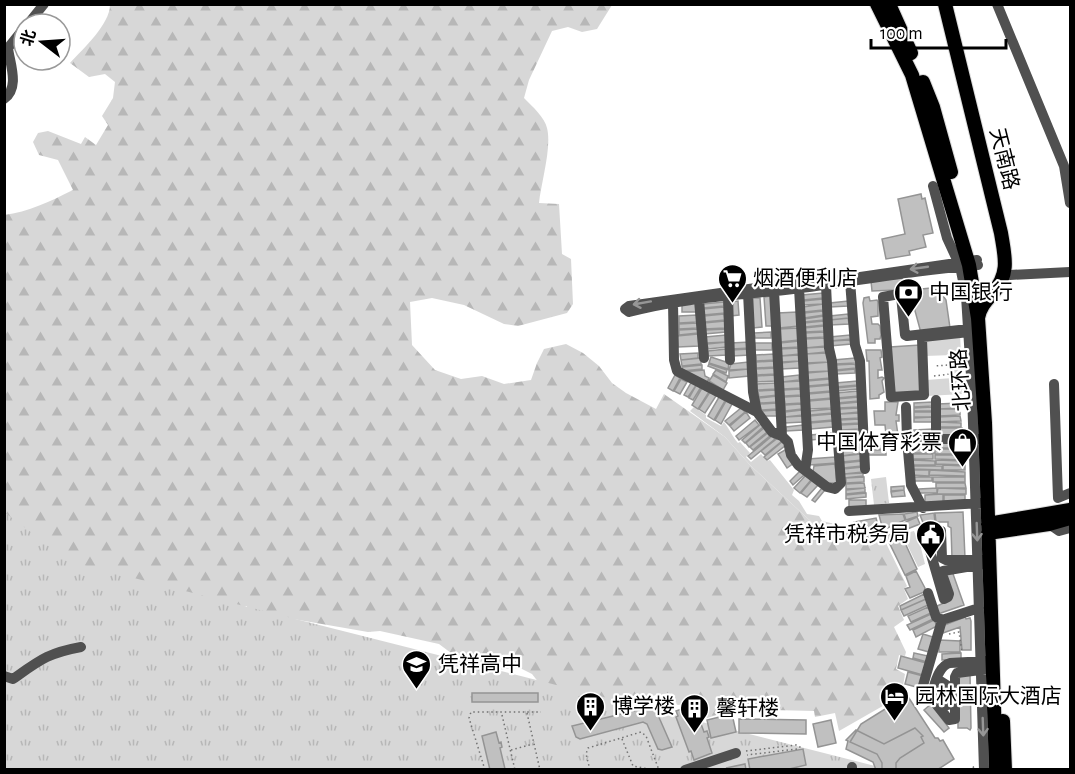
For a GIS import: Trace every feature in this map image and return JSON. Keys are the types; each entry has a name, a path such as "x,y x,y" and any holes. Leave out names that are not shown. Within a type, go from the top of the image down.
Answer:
{"main road":[{"name":"天南路","path":"945,4 1005,257 1003,279 984,302"},
{"name":"天南路","path":"950,4 1007,232 1010,275"},
{"name":"北环路","path":"886,7 933,107 982,317 992,412 992,528 1005,770"},
{"name":"北环路","path":"968,263 984,302 977,388 982,503 992,528 984,562 987,665 996,770"},
{"path":"982,317 1006,290 1010,275"},
{"path":"992,528 1059,511 1071,518"}],"street":[{"path":"997,4 1064,165 1071,203"},
{"path":"4,99 10,96 14,85 8,48 12,43"},
{"path":"933,186 947,238 968,263 965,288 968,330 977,388"},
{"path":"968,263 826,285 673,302 628,312 625,309 629,306 673,298 770,286 826,282 968,263"},
{"path":"1010,275 1071,272"},
{"path":"850,281 855,345 860,361 865,469"},
{"path":"748,292 753,392 757,412 772,432 782,436 788,442 791,455 796,463 828,487 835,489 840,485 826,285"},
{"path":"799,288 808,450 805,470"},
{"path":"774,291 782,436"},
{"path":"899,294 901,296 905,335 907,336 968,330 923,337 925,394 923,396 891,397 882,298 899,294"},
{"path":"728,296 730,360"},
{"path":"699,300 704,358"},
{"path":"673,302 674,360 677,371 757,412"},
{"path":"884,320 903,318"},
{"path":"1054,384 1059,531 1071,528"},
{"path":"936,400 936,440"},
{"path":"906,406 911,485 923,507"},
{"path":"907,439 980,439"},
{"path":"1059,511 1071,493"},
{"path":"849,512 982,503 984,562 979,608 987,665 981,766"},
{"path":"935,530 941,531 942,558 945,560 984,562 944,571 942,574 949,594 944,598 925,534 935,530"},
{"path":"928,593 936,617 942,620 979,608"},
{"path":"922,689 942,620"},
{"path":"4,676 13,679 33,663 50,654 81,646"},
{"path":"968,662 987,665 957,673 955,677 955,719 951,721 931,695 945,664 968,662"},
{"path":"937,679 948,686 948,718"},
{"path":"685,770 736,755"},
{"path":"696,770 736,755"}],"path":[{"path":"950,366 948,376 924,371 950,366"},
{"path":"949,634 959,632 961,651 967,653 968,662"},
{"path":"485,770 469,715 471,712 541,712"},
{"path":"502,713 515,770"},
{"path":"527,713 540,770"},
{"path":"590,770 586,753 588,748 641,732 644,733 659,770"},
{"path":"622,738 633,766 654,770"},
{"path":"511,750 534,744"},
{"path":"796,745 800,747 797,749 736,755 796,745"},
{"path":"969,770 981,766"}],"green space":[{"path":"110,5 612,5 597,29 582,32 568,27 552,31 529,80 524,98 541,116 547,128 547,155 539,203 559,204 562,254 571,259 573,304 567,313 518,326 504,324 464,305 432,298 410,302 412,345 435,370 461,379 482,376 504,384 531,380 544,349 566,344 583,353 599,366 612,383 626,393 656,409 664,394 725,437 751,466 817,527 871,540 880,537 884,539 907,586 904,589 908,599 898,606 904,620 894,627 906,652 905,656 899,655 896,669 905,674 903,686 887,696 888,703 839,731 835,713 815,717 814,711 736,709 707,718 694,703 678,705 656,695 630,703 602,703 539,683 532,674 520,668 475,671 439,644 380,631 368,632 293,619 284,644 249,643 247,606 222,613 5,556 4,215 31,209 73,190 58,160 39,155 33,142 38,133 48,131 81,144 85,137 96,145 108,125 102,116 113,98 115,82 105,74 89,77 72,64 72,61 101,28"},
{"path":"960,334 963,394 927,396 926,380 953,378 953,355 925,356 924,338"},
{"path":"694,407 706,415 706,418 721,426 724,422 738,443 740,442 750,453 746,457 751,462 761,454 767,461 770,460 794,490 792,495 807,514 819,516 822,521 835,524 841,531 817,527 751,466 725,437 690,411"},
{"path":"886,477 889,503 874,505 871,479"},
{"path":"4,512 71,562 887,769 5,769"},
{"path":"914,531 918,541 924,540 926,546 921,548 925,564 918,567 902,534"}],"building":[{"path":"921,194 922,199 925,198 933,233 923,235 926,247 909,251 910,255 886,259 882,239 905,234 898,199"},
{"path":"902,278 903,287 896,288 896,290 872,291 871,281"},
{"path":"931,288 940,291 946,300 950,328 921,333 914,307 910,307 910,299 917,299 916,294 923,293 922,289"},
{"path":"823,293 823,298 803,300 802,295"},
{"path":"771,296 773,326 766,326 764,297"},
{"path":"869,297 870,301 877,300 878,302 878,316 871,317 872,324 880,326 880,339 875,339 875,343 868,343 863,303 864,298"},
{"path":"751,298 760,298 762,327 753,328"},
{"path":"823,299 823,304 803,305 803,301"},
{"path":"738,301 739,315 731,316 730,302"},
{"path":"848,301 848,306 830,307 830,303"},
{"path":"724,302 724,306 703,308 703,304"},
{"path":"696,303 697,312 682,312 682,304"},
{"path":"823,304 823,310 804,312 803,307"},
{"path":"724,307 725,313 703,315 703,309"},
{"path":"823,311 824,315 804,318 804,313"},
{"path":"797,312 799,326 779,328 778,313"},
{"path":"724,314 725,320 704,322 704,316"},
{"path":"848,314 849,318 830,320 830,316"},
{"path":"697,315 697,322 679,323 679,316"},
{"path":"824,316 824,320 804,322 804,319"},
{"path":"848,318 849,324 830,325 830,320"},
{"path":"725,321 725,328 704,329 704,323"},
{"path":"824,321 824,325 805,327 804,323"},
{"path":"697,323 698,328 679,329 679,324"},
{"path":"824,326 825,331 805,332 804,328"},
{"path":"798,328 799,340 780,342 779,329"},
{"path":"698,329 698,333 679,335 679,330"},
{"path":"726,329 726,332 705,334 705,330"},
{"path":"771,332 771,338 755,338 754,333"},
{"path":"825,332 825,337 805,338 804,333"},
{"path":"698,334 699,346 678,347 677,336"},
{"path":"726,335 727,342 706,343 705,337"},
{"path":"850,335 851,339 830,341 830,337"},
{"path":"825,338 826,346 805,348 804,339"},
{"path":"850,340 851,344 830,346 830,341"},
{"path":"799,341 800,347 780,348 780,343"},
{"path":"727,342 727,347 708,349 707,344"},
{"path":"750,342 750,348 731,349 731,343"},
{"path":"755,343 772,343 772,350 755,350"},
{"path":"920,345 923,394 893,396 890,347"},
{"path":"826,347 826,352 806,354 805,348"},
{"path":"800,348 800,354 780,356 780,349"},
{"path":"726,349 727,355 708,356 708,351"},
{"path":"750,349 750,355 732,356 731,350"},
{"path":"866,350 881,350 882,370 878,370 878,378 884,378 882,381 884,392 879,395 879,398 870,399 869,361 867,361"},
{"path":"698,353 698,358 681,360 680,354"},
{"path":"827,353 828,362 806,363 805,354"},
{"path":"774,354 774,360 756,361 756,355"},
{"path":"799,355 799,361 781,362 780,356"},
{"path":"711,357 729,363 728,369 709,363"},
{"path":"701,358 701,364 682,366 681,360"},
{"path":"855,358 856,363 835,364 834,360"},
{"path":"774,361 774,367 756,368 756,362"},
{"path":"800,361 800,368 781,369 781,363"},
{"path":"748,362 748,369 729,370 731,364"},
{"path":"829,362 830,371 807,372 806,364"},
{"path":"709,364 727,370 726,373 708,366"},
{"path":"855,364 856,368 836,370 835,365"},
{"path":"702,365 702,369 682,371 682,367"},
{"path":"775,368 775,374 757,375 756,369"},
{"path":"748,369 749,376 729,378 729,371"},
{"path":"855,369 855,373 836,374 835,371"},
{"path":"704,370 705,376 709,378 706,384 683,372"},
{"path":"716,370 728,376 726,382 713,374"},
{"path":"830,371 830,378 808,380 807,373"},
{"path":"675,375 680,378 673,391 668,388"},
{"path":"713,375 727,383 723,390 709,381"},
{"path":"775,375 775,381 757,382 757,376"},
{"path":"799,375 799,380 782,382 782,377"},
{"path":"681,379 687,382 680,394 674,391"},
{"path":"830,379 831,384 808,386 807,381"},
{"path":"692,381 697,384 688,397 684,395"},
{"path":"802,381 802,388 782,389 782,382"},
{"path":"857,381 858,385 836,387 836,383"},
{"path":"775,383 776,389 757,390 757,384"},
{"path":"697,384 701,387 693,400 689,398"},
{"path":"831,385 831,391 808,393 808,387"},
{"path":"858,386 858,389 836,391 836,388"},
{"path":"702,388 709,392 698,409 692,405"},
{"path":"801,389 802,395 784,396 783,390"},
{"path":"777,390 778,395 759,397 758,391"},
{"path":"858,391 859,396 837,398 836,393"},
{"path":"710,392 716,396 705,413 699,409"},
{"path":"831,392 832,398 809,400 808,394"},
{"path":"777,396 778,402 760,403 759,398"},
{"path":"802,396 802,403 785,404 784,397"},
{"path":"719,397 725,401 714,420 708,416"},
{"path":"859,397 859,401 837,403 837,399"},
{"path":"832,399 832,408 809,409 809,401"},
{"path":"726,401 732,404 721,424 715,420"},
{"path":"859,402 859,407 838,408 837,404"},
{"path":"885,402 898,402 896,415 899,415 899,421 896,421 898,435 886,435 885,425 875,425 874,411 885,411"},
{"path":"932,402 932,406 914,407 914,403"},
{"path":"777,403 777,409 761,410 760,404"},
{"path":"960,403 960,408 938,409 938,404"},
{"path":"802,404 802,409 785,411 785,405"},
{"path":"932,407 932,411 914,411 914,408"},
{"path":"741,408 745,412 729,425 725,421"},
{"path":"859,408 859,412 839,414 839,409"},
{"path":"832,409 832,413 810,415 810,411"},
{"path":"938,409 960,409 960,415 939,416"},
{"path":"778,410 778,416 762,416 762,411"},
{"path":"802,410 803,415 785,417 785,412"},
{"path":"746,412 750,418 734,431 730,426"},
{"path":"914,412 932,412 933,417 914,417"},
{"path":"860,413 860,418 840,419 840,414"},
{"path":"832,414 833,420 810,422 809,416"},
{"path":"803,416 803,422 785,423 785,417"},
{"path":"960,416 961,421 938,422 938,417"},
{"path":"933,417 933,422 914,422 914,418"},
{"path":"860,419 860,423 841,424 840,420"},
{"path":"755,420 759,425 739,440 736,436"},
{"path":"833,421 833,427 811,429 810,423"},
{"path":"939,422 961,423 961,427 939,427"},
{"path":"761,424 763,427 745,443 742,440"},
{"path":"860,424 860,429 841,430 840,425"},
{"path":"803,425 803,430 786,431 786,427"},
{"path":"764,428 767,432 749,447 746,443"},
{"path":"938,428 962,428 962,435 939,435"},
{"path":"933,429 933,434 914,435 914,430"},
{"path":"860,430 861,434 841,436 840,431"},
{"path":"769,432 771,435 753,450 750,447"},
{"path":"831,433 832,438 811,440 811,435"},
{"path":"860,435 860,440 841,441 841,437"},
{"path":"772,436 775,439 751,459 748,456"},
{"path":"779,437 782,441 765,455 761,451"},
{"path":"783,441 786,445 767,460 764,457"},
{"path":"938,443 938,448 915,449 915,444"},
{"path":"939,443 965,443 965,448 939,448"},
{"path":"866,446 886,446 886,449 866,450"},
{"path":"860,447 861,453 842,456 841,450"},
{"path":"935,449 965,449 965,454 935,454"},
{"path":"935,449 935,453 913,453 913,450"},
{"path":"785,450 794,463 787,468 778,454"},
{"path":"867,450 886,450 886,455 867,455"},
{"path":"861,454 862,460 842,462 842,456"},
{"path":"913,454 933,454 933,459 913,459"},
{"path":"935,455 965,455 965,460 935,459"},
{"path":"835,457 836,463 809,465 808,459"},
{"path":"912,460 935,461 935,465 912,465"},
{"path":"936,460 965,461 965,465 936,464"},
{"path":"862,461 862,466 843,468 843,463"},
{"path":"835,464 837,483 828,483 813,472 814,466"},
{"path":"943,465 965,466 965,470 943,470"},
{"path":"912,466 942,466 942,470 912,469"},
{"path":"863,467 863,472 844,474 843,469"},
{"path":"912,470 929,470 929,476 912,475"},
{"path":"930,470 965,472 965,476 929,475"},
{"path":"800,471 804,475 793,485 790,481"},
{"path":"863,473 863,476 844,478 844,474"},
{"path":"806,475 811,480 800,493 794,488"},
{"path":"864,477 864,482 846,483 846,478"},
{"path":"912,477 932,477 932,481 913,481"},
{"path":"933,477 965,477 965,482 933,482"},
{"path":"812,480 818,485 807,497 801,493"},
{"path":"864,483 865,488 846,489 846,484"},
{"path":"936,483 965,483 966,488 936,488"},
{"path":"904,486 904,490 891,491 891,487"},
{"path":"822,488 825,490 815,502 812,500"},
{"path":"865,488 865,492 846,494 846,490"},
{"path":"937,488 937,493 919,493 919,489"},
{"path":"938,488 966,489 966,494 937,494"},
{"path":"904,490 905,496 892,497 891,492"},
{"path":"866,493 866,497 846,499 846,495"},
{"path":"943,494 943,502 925,502 925,495"},
{"path":"944,495 965,495 965,501 944,501"},
{"path":"849,500 866,500 866,507 849,507"},
{"path":"917,512 918,516 906,520 904,514"},
{"path":"963,512 965,558 952,558 951,528 948,522 936,522 935,513"},
{"path":"934,513 935,522 924,525 920,515"},
{"path":"903,514 905,520 883,530 879,515"},
{"path":"917,517 920,524 902,531 899,525"},
{"path":"876,518 880,533 871,538 855,533 854,522"},
{"path":"899,530 917,569 905,575 886,536"},
{"path":"916,571 925,588 924,592 910,598 905,589 910,587 906,576"},
{"path":"952,571 964,605 938,614 935,607 948,601 944,575"},
{"path":"924,594 926,599 901,610 900,606"},
{"path":"926,599 928,605 904,616 901,610"},
{"path":"928,607 931,613 911,622 908,616"},
{"path":"931,614 933,619 910,630 907,625"},
{"path":"965,617 970,618 971,621 971,650 962,650 960,627 943,633 942,626"},
{"path":"934,620 937,626 916,637 913,630"},
{"path":"923,634 933,637 929,652 918,649"},
{"path":"939,640 960,641 960,652 939,652"},
{"path":"914,653 928,656 927,662 913,658"},
{"path":"961,653 961,659 942,660 942,654"},
{"path":"901,656 926,663 923,675 898,668"},
{"path":"908,672 923,676 920,688 905,684"},
{"path":"960,674 970,674 970,730 958,728 958,702 962,700 958,700 958,691 965,689 958,689"},
{"name":"园林国际大酒店","path":"903,689 935,738 943,740 954,759 937,770 882,770 882,763 877,754 850,742 861,724 890,706 889,697"},
{"path":"472,693 538,693 538,702 472,702"},
{"path":"931,704 949,728 944,732 924,710"},
{"name":"馨轩楼","path":"694,705 704,732 707,731 712,753 694,760 676,717 678,716 676,711"},
{"name":"博学楼","path":"654,706 672,747 658,749 647,724 643,722 580,739 576,737 572,726"},
{"path":"732,714 736,732 711,738 707,720"},
{"path":"739,719 806,720 806,734 739,733"},
{"path":"831,720 836,743 818,747 813,724"},
{"path":"915,728 923,736 921,737 924,743 900,758 896,763 896,770 876,770 873,762 846,749 848,741 846,740 856,730 884,744"},
{"path":"496,732 499,743 501,742 502,747 500,748 505,769 508,770 490,770 482,736"},
{"path":"803,749 806,765 785,770 750,770 748,759"},
{"path":"745,764 746,770 726,768"}],"place":[{"name":"烟酒便利店","path":"732,304"},
{"name":"中国银行","path":"908,318"},
{"name":"中国体育彩票","path":"963,468"},
{"name":"凭祥市税务局","path":"931,560"},
{"name":"凭祥高中","path":"417,690"},
{"name":"园林国际大酒店","path":"894,722"},
{"name":"博学楼","path":"591,732"},
{"name":"馨轩楼","path":"695,734"}]}
